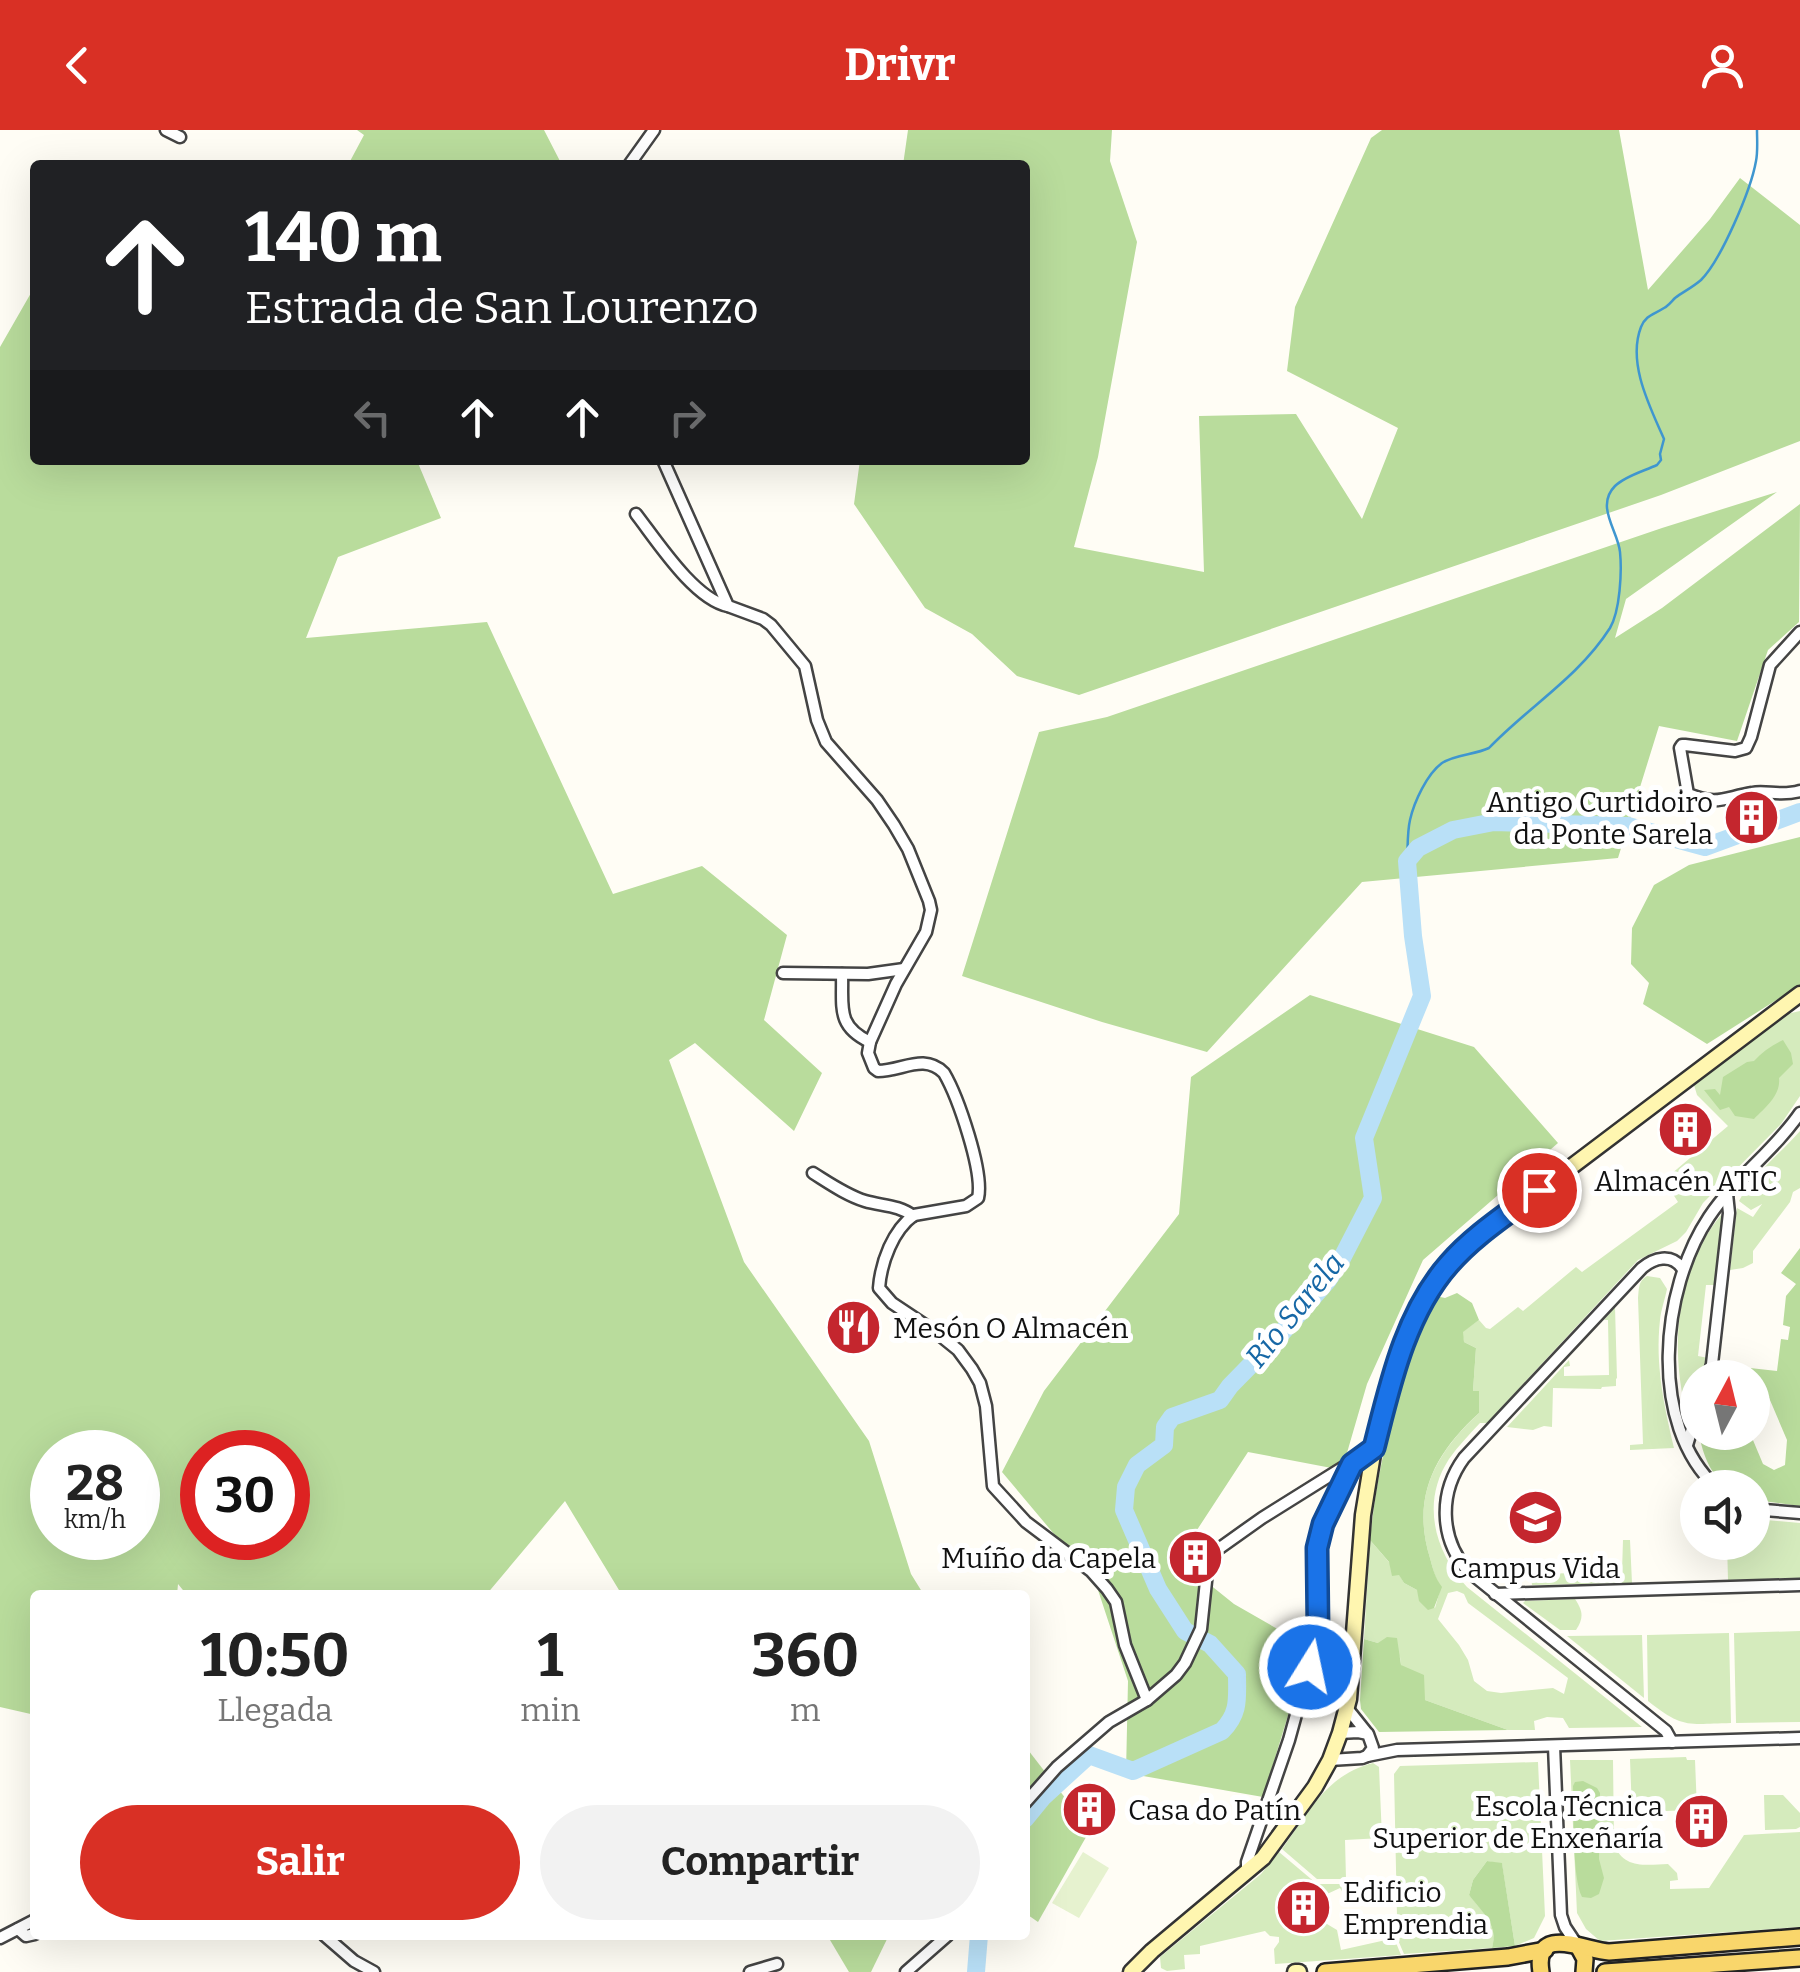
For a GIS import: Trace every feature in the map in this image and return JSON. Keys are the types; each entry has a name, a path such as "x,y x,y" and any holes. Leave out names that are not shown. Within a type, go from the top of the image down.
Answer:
{"main road":[{"path":"1325,1972 1508,1957 1545,1950 1562,1941 1609,1952 1800,1937"},
{"path":"1579,1948 1585,1958 1584,1972"},
{"path":"1541,1972 1540,1959 1545,1950"},
{"path":"1604,1972 1800,1958"}],"street":[{"path":"166,130 180,138"},
{"path":"633,160 654,130"},
{"path":"665,465 728,606"},
{"path":"636,514 693,584 711,599 772,625 805,666 816,720 826,742 882,806 908,849 931,910 926,932 904,969 868,1053 878,1071 926,1062 939,1067 958,1106 980,1179 978,1198 972,1203 913,1216 903,1225 883,1264 879,1288 892,1303 958,1350 972,1369 986,1406 994,1486 1026,1522 1091,1571 1107,1588 1116,1602 1125,1645 1146,1700"},
{"path":"1800,632 1770,665 1746,748 1736,751 1682,745 1688,794 1713,801 1755,792 1772,795 1800,791"},
{"path":"783,974 868,974 904,969"},
{"path":"842,974 845,1022 854,1035 870,1042"},
{"path":"1132,1972 1271,1848 1330,1760 1347,1708 1364,1515 1374,1448 1408,1333 1423,1301 1452,1260 1503,1218 1800,994"},
{"path":"1680,1428 1669,1352 1682,1268 1710,1216 1800,1114"},
{"path":"813,1173 854,1196 913,1216"},
{"path":"1713,1360 1728,1194"},
{"path":"1672,1742 1666,1731 1468,1570 1451,1544 1445,1504 1452,1476 1469,1451 1642,1268 1696,1238"},
{"path":"1652,1260 1668,1258 1682,1268"},
{"path":"1642,1268 1682,1268"},
{"path":"1030,1797 1057,1767 1108,1722 1146,1700 1176,1675 1201,1629 1207,1572 1218,1550 1374,1448"},
{"path":"1247,1872 1316,1642 1319,1536 1352,1464"},
{"path":"1770,1510 1800,1514"},
{"path":"1494,1594 1800,1584"},
{"path":"1347,1708 1369,1736 1372,1748 1367,1756"},
{"path":"1340,1733 1358,1732 1396,1750"},
{"path":"1330,1760 1396,1750 1800,1738"},
{"path":"1554,1746 1561,1915 1579,1948"},
{"path":"1545,1950 1561,1915"},
{"path":"1,1940 30,1922"},
{"path":"18,1928 30,1935"},
{"path":"330,1940 354,1962 374,1972"},
{"path":"906,1972 942,1940"},
{"path":"1123,1972 1152,1951"},
{"path":"1152,1951 1153,1972"},
{"path":"750,1972 778,1964"}],"green space":[{"path":"357,130 544,130 559,160 351,160 364,135"},
{"path":"908,130 1112,130 1110,161 1137,242 1098,457 1074,547 1204,572 1199,416 1296,414 1362,519 1398,428 1287,371 1295,307 1371,138 1382,130 1619,130 1648,290 1740,178 1800,225 1800,441 1661,495 1079,695 1017,676 972,634 925,608 854,504 859,465 1030,465 1030,160 904,160"},
{"path":"30,295 30,465 419,465 441,518 338,557 306,638 487,622 613,894 702,866 787,935 764,1020 822,1073 794,1131 695,1043 669,1060 744,1262 869,1441 911,1574 921,1590 619,1590 565,1501 490,1590 183,1590 178,1584 177,1590 30,1590 30,1714 0,1707 0,347"},
{"path":"1777,492 1626,599 1615,638 1662,608 1800,504 1799,622 1768,650 1737,741 1659,726 1618,858 1362,882 1207,1052 962,976 1039,732 1107,717"},
{"path":"1800,837 1800,985 1707,1044 1643,1004 1649,983 1631,964 1632,928 1654,885 1689,865"},
{"path":"1310,995 1474,1047 1558,1143 1423,1260 1367,1384 1342,1470 1248,1452 1178,1559 1234,1604 1309,1647 1263,1797 1126,1773 1128,1681 1096,1584 1002,1472 1044,1391 1179,1214 1191,1077"},
{"path":"1800,1011 1800,1096 1781,1124 1703,1203 1677,1241 1638,1260 1487,1423 1480,1423 1449,1459 1435,1492 1439,1542 1467,1587 1642,1727 1569,1728 1563,1718 1547,1717 1534,1721 1535,1730 1508,1730 1425,1700 1401,1665 1400,1657 1364,1639 1370,1540 1404,1583 1435,1608 1441,1587 1425,1536 1426,1496 1439,1461 1479,1413 1473,1391 1476,1348 1464,1342 1462,1332 1479,1320 1490,1329 1518,1307 1523,1311 1576,1267 1582,1272 1678,1202 1664,1180 1728,1126 1697,1095 1694,1085 1787,1014","holes":["1448,1593 1464,1594 1468,1603 1568,1678 1564,1694 1553,1688 1487,1691 1474,1681 1468,1660 1438,1619"]},
{"path":"1783,1040 1793,1064 1779,1078 1778,1090 1768,1105 1754,1119 1735,1116 1729,1107 1720,1110 1704,1090 1715,1089 1720,1095 1723,1077"},
{"path":"1800,1131 1800,1188 1793,1192 1790,1202 1753,1251 1753,1263 1730,1270 1737,1208 1753,1217 1762,1204 1751,1210 1739,1201 1759,1173"},
{"path":"1722,1214 1725,1218 1716,1285 1706,1285 1698,1356 1708,1358 1680,1360 1680,1380 1678,1336 1680,1310 1695,1259"},
{"path":"1800,1248 1800,1506 1770,1502 1770,1470 1712,1470 1704,1450 1757,1450 1763,1464 1774,1470 1785,1465 1787,1440 1770,1400 1770,1370 1777,1371 1781,1339 1788,1340 1790,1327 1783,1325 1786,1296 1796,1284 1781,1273"},
{"path":"1647,1276 1660,1278 1667,1289 1660,1320 1659,1353 1674,1448 1630,1450 1630,1445 1643,1444 1638,1298 1640,1283"},
{"path":"1457,1293 1472,1303 1479,1320 1463,1332 1464,1342 1476,1348 1473,1391 1479,1391 1479,1413 1439,1460 1426,1496 1425,1536 1433,1570 1442,1587 1434,1608 1428,1610 1419,1601 1417,1590 1399,1575 1392,1576 1389,1562 1370,1540 1385,1447 1411,1355 1436,1296 1445,1298"},
{"path":"1615,1307 1616,1386 1553,1388 1552,1427 1507,1427 1569,1360 1564,1376 1609,1375 1608,1320 1604,1320"},
{"path":"1770,1520 1800,1523 1800,1578 1728,1580 1727,1560 1770,1560"},
{"path":"1623,1540 1630,1540 1632,1583 1532,1585 1531,1574 1622,1572"},
{"path":"1575,1599 1582,1614 1576,1630 1560,1630 1523,1603 1525,1601"},
{"path":"1800,1631 1800,1722 1736,1723 1734,1633"},
{"path":"1729,1633 1731,1723 1678,1721 1648,1701 1647,1635"},
{"path":"1642,1635 1644,1698 1567,1636"},
{"path":"1387,1637 1397,1638 1401,1665 1424,1675 1425,1700 1508,1730 1379,1732 1361,1709 1364,1639 1378,1643"},
{"path":"1030,1752 1090,1830 1038,1922 1030,1916"},
{"path":"1630,1759 1695,1760 1697,1810 1632,1812"},
{"path":"1570,1760 1613,1760 1614,1843 1623,1857 1635,1864 1668,1864 1678,1880 1670,1881 1670,1889 1709,1888 1744,1835 1800,1832 1800,1927 1600,1941 1586,1929 1577,1913"},
{"path":"1538,1762 1545,1916 1534,1938 1515,1946 1502,1864 1487,1861 1473,1880 1469,1895 1491,1925 1492,1948 1404,1954 1392,1926 1397,1916 1394,1774 1400,1766"},
{"path":"1373,1763 1379,1767 1382,1838 1345,1840 1346,1879 1317,1879 1282,1849 1331,1786 1343,1776"},
{"path":"1583,1781 1600,1793 1599,1859 1604,1878 1599,1894 1591,1898 1582,1897 1575,1860 1573,1786"},
{"path":"1764,1795 1783,1795 1800,1813 1800,1827 1765,1830"},
{"path":"1083,1852 1109,1868 1079,1918 1052,1903"},
{"path":"1279,1852 1317,1884 1347,1884 1347,1900 1340,1888 1325,1895 1331,1907 1324,1918 1325,1904 1285,1898 1282,1915 1322,1921 1337,1930 1341,1950 1386,1940 1385,1932 1390,1928 1401,1955 1275,1964 1274,1949 1279,1937 1265,1931 1200,1946 1200,1954 1184,1955 1185,1969 1161,1968 1160,1957 1261,1874"},
{"path":"1487,1861 1502,1863 1515,1946 1492,1948 1491,1926 1469,1895 1473,1880"},
{"path":"830,1940 887,1940 871,1972 849,1972"}],"waterway":[{"path":"1407,861 1412,813 1436,768 1453,758 1489,748 1568,677 1610,628 1618,602 1621,560 1607,510 1609,494 1619,482 1657,465 1664,439 1638,370 1637,341 1641,327 1701,280 1717,257 1753,174 1757,130"},
{"name":"Río Sarela","path":"1030,1813 1089,1755 1133,1771 1222,1731 1235,1711 1237,1674 1210,1644 1185,1631 1158,1589 1124,1510 1126,1487 1137,1465 1164,1445 1165,1427 1172,1417 1220,1400 1328,1280 1373,1198 1364,1138 1422,996 1407,861 1418,848 1453,830 1494,822 1628,826 1705,847 1800,812"},
{"name":"Río Sarela","path":"976,1972 979,1940"}],"place":[{"name":"Antigo Curtidoiro da Ponte Sarela","path":"1752,818"},
{"name":"Almacén ATIC","path":"1686,1130"},
{"name":"Mesón O Almacén","path":"854,1328"},
{"name":"Campus Vida","path":"1535,1517"},
{"name":"Muíño da Capela","path":"1195,1558"},
{"name":"Casa do Patín","path":"1089,1810"},
{"name":"Escola Técnica Superior de Enxeñaría","path":"1702,1822"},
{"name":"Edificio Emprendia","path":"1304,1908"}],"route":[{"path":"1310,1667 1318,1630 1317,1548 1323,1524 1352,1464 1374,1448 1412,1322 1434,1282 1452,1260 1539,1190"}]}
